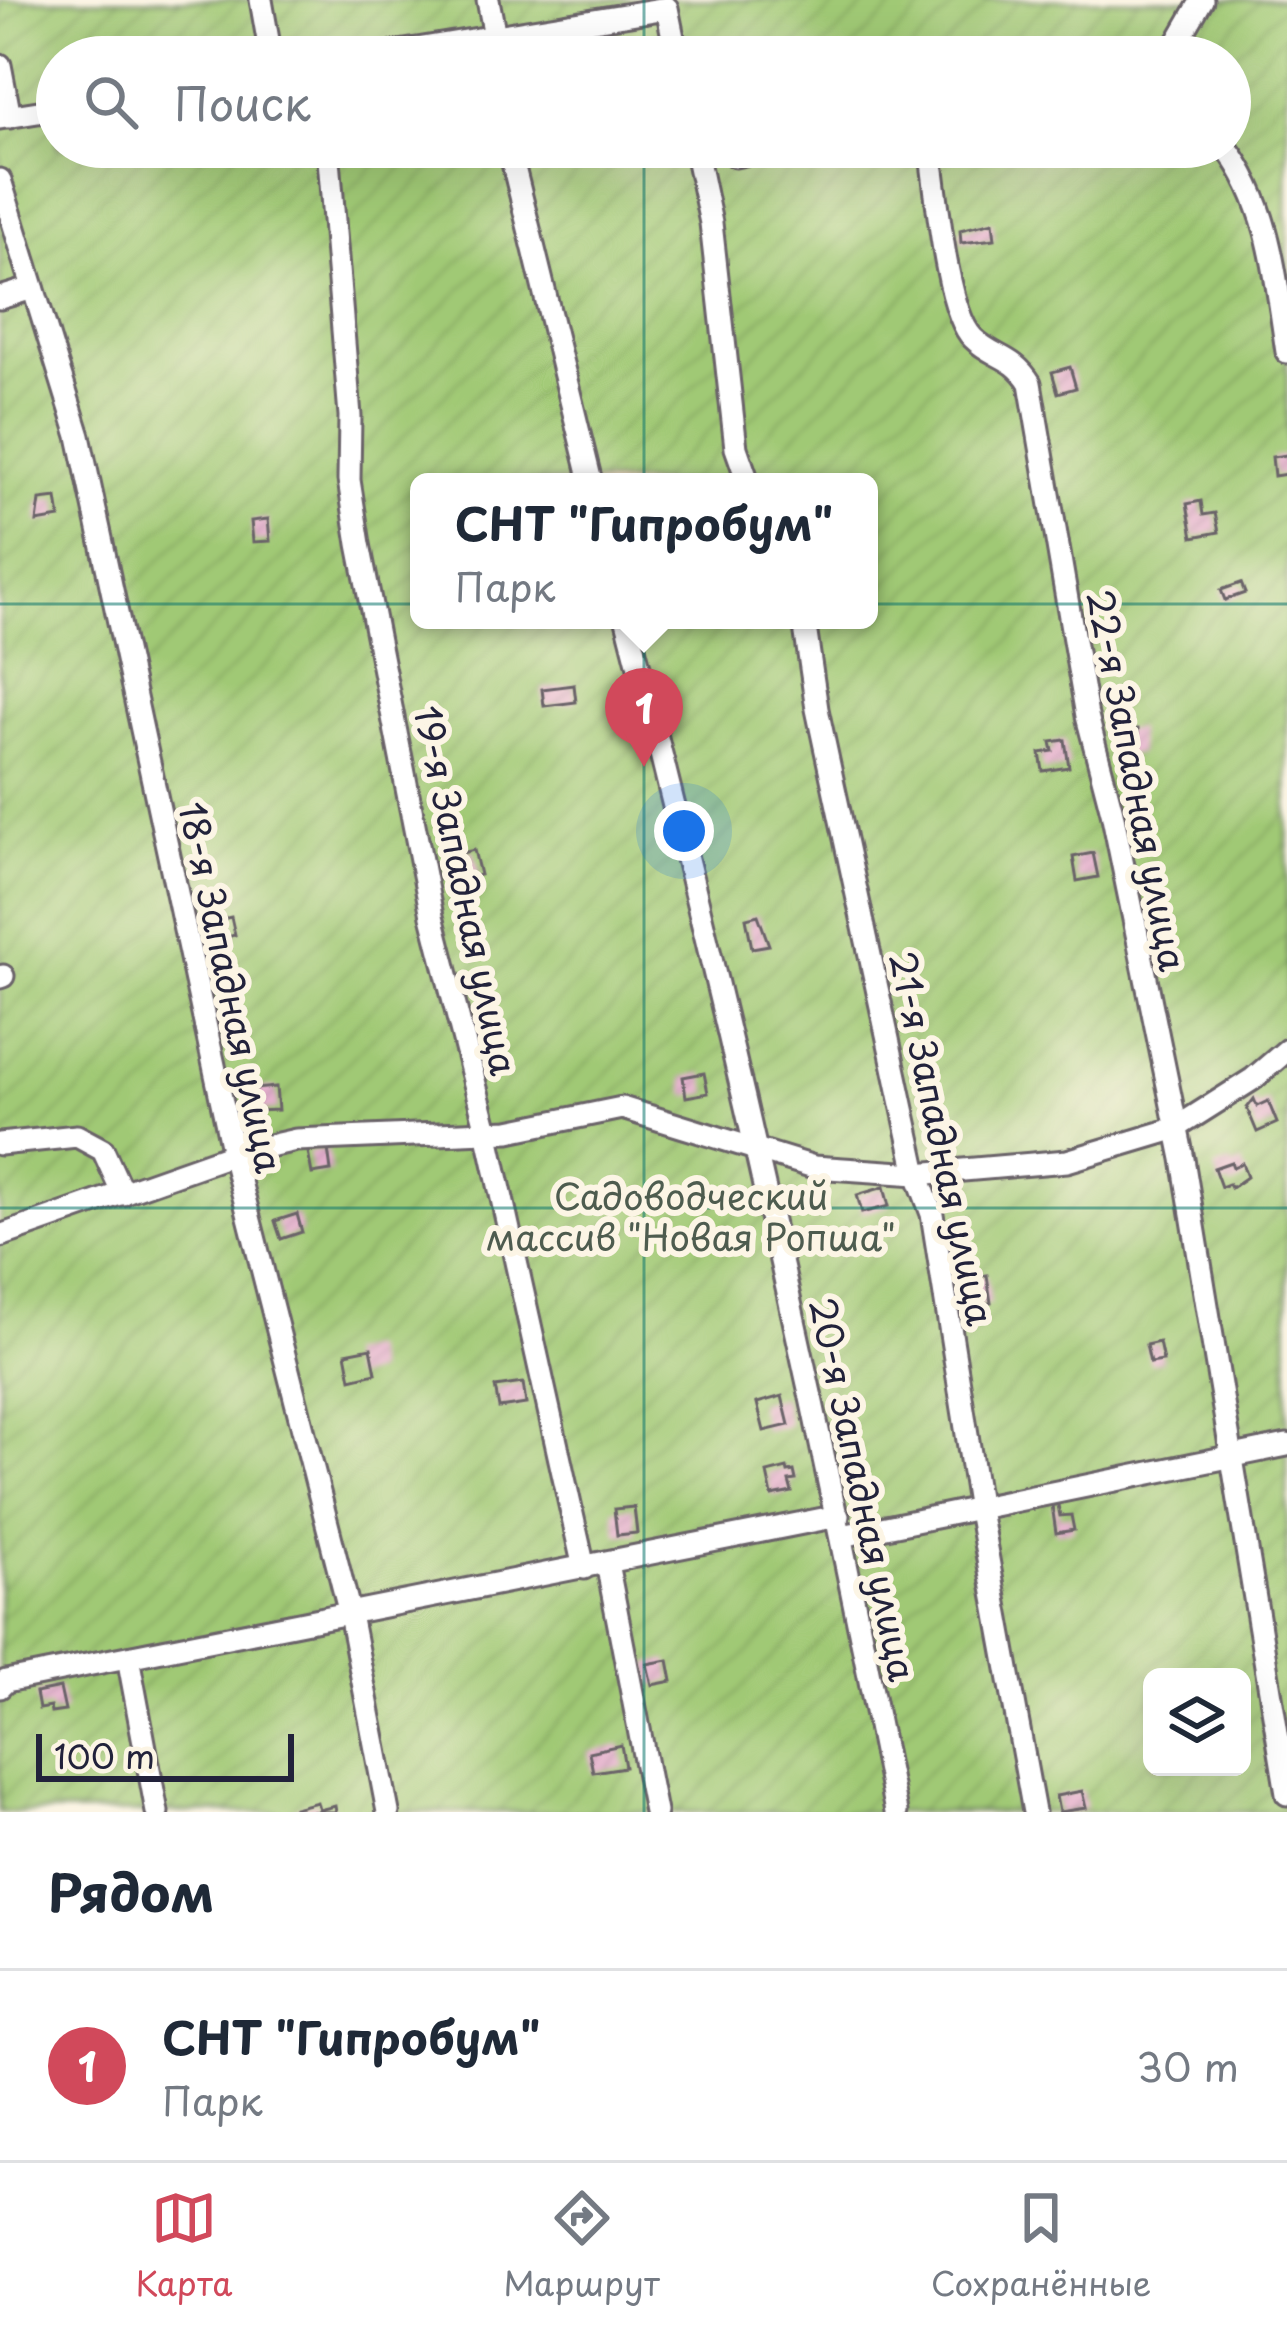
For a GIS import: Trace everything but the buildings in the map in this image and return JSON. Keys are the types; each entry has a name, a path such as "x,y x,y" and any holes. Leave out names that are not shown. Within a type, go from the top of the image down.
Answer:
{"street":[{"path":"261,0 267,36"},
{"path":"488,0 490,36"},
{"path":"1181,36 1202,0"},
{"path":"529,36 667,8 673,36"},
{"path":"0,65 5,117 36,112"},
{"name":"19-я Западная улица","path":"330,168 350,416 349,480 359,544 432,916 488,1131 584,1568"},
{"path":"514,168 589,473"},
{"path":"699,168 711,223 736,448 745,473"},
{"name":"22-я Западная улица","path":"933,168 956,307 972,337 1019,365 1030,383 1088,716 1183,1159 1287,1794"},
{"path":"1238,168 1259,204 1272,252 1287,352"},
{"name":"18-я Западная улица","path":"0,180 79,436 233,1154 350,1614 388,1812"},
{"path":"0,298 33,288"},
{"name":"20-я Западная улица","path":"629,629 758,1150 896,1812"},
{"name":"21-я Западная улица","path":"805,629 817,709 916,1174 932,1214 1034,1812"},
{"path":"0,1236 233,1154 296,1140 509,1130 622,1108 814,1167 916,1174 1066,1161 1174,1129 1253,1079 1287,1050"},
{"path":"0,1144 77,1136 103,1150 123,1194"},
{"path":"0,1687 128,1657 607,1563 840,1526 979,1510 1287,1445"},
{"path":"607,1563 655,1812"},
{"path":"128,1657 158,1812"}],"green space":[{"name":"Садоводческий массив \"Новая Ропша\"","path":"0,0 1287,0 1287,1812 0,1812"}],"place":[{"name":"СНТ \"Гипробум\"","path":"644,767"}]}
